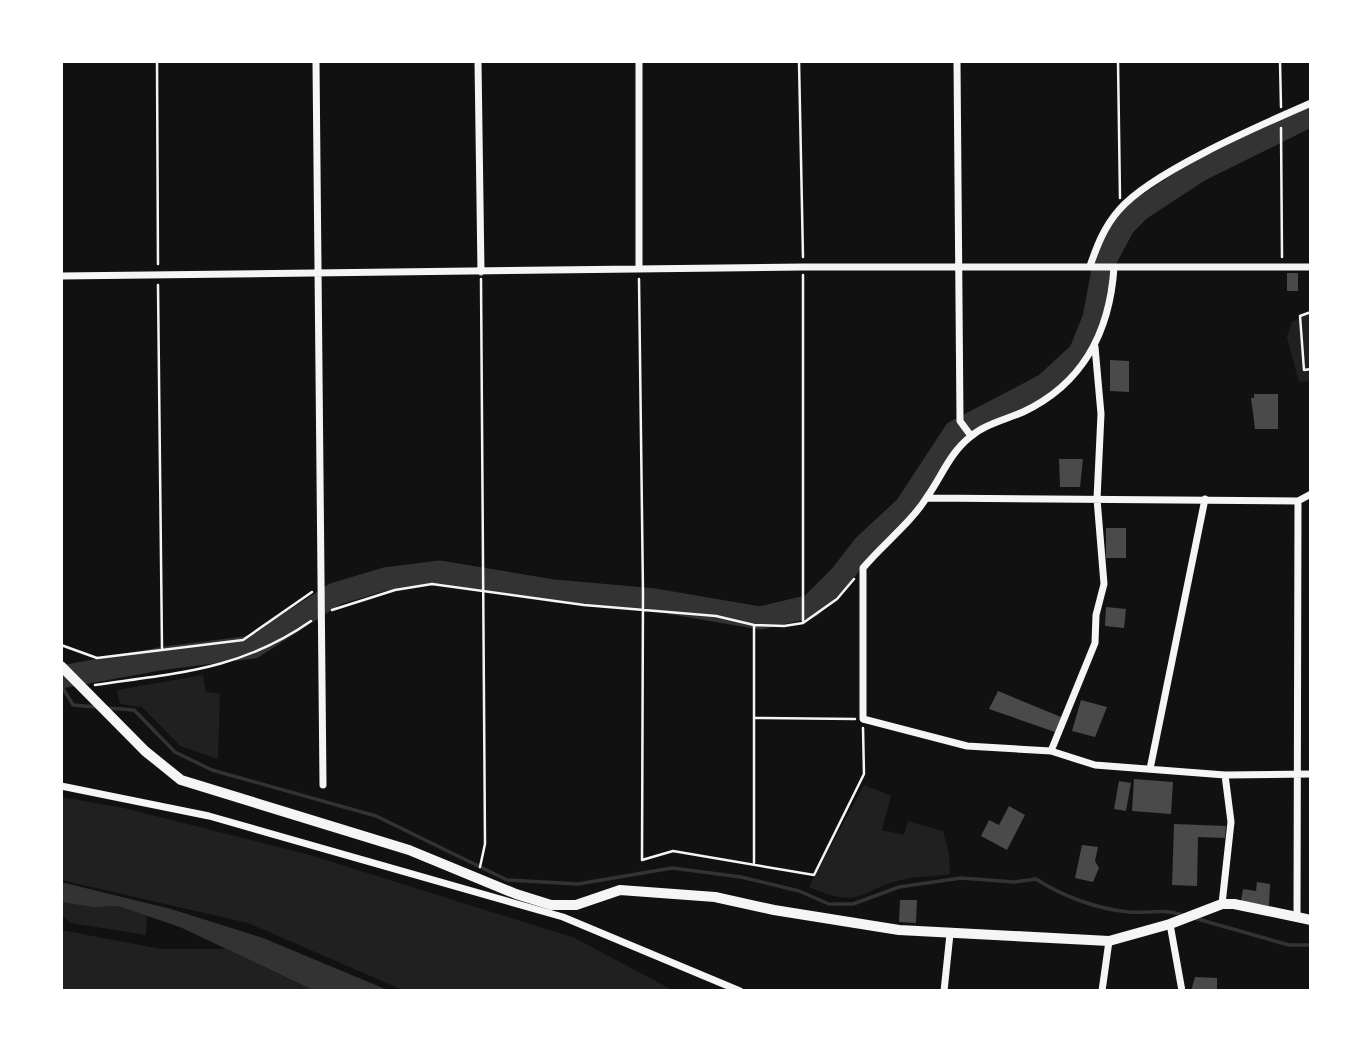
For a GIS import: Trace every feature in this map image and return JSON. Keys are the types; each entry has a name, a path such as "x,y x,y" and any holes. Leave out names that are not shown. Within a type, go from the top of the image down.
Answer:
{"main road":[{"path":"61,666 145,751 181,780 409,850 516,894 551,905 576,905 620,890 715,897 786,912 899,930 1110,942 1170,925 1222,904 1234,904 1311,920"}],"street":[{"path":"316,61 323,785"},
{"path":"478,61 481,272"},
{"path":"639,61 639,269"},
{"path":"957,61 960,421 970,434"},
{"path":"1090,267 1100,236 1120,208 1147,185 1311,103"},
{"path":"61,276 803,267 1311,267"},
{"path":"1114,267 1106,320 1095,347 1080,369 1057,392 970,434 942,469 927,498 863,568 863,719 967,746 1051,751 1095,765 1225,775 1311,774"},
{"path":"1051,751 1095,643 1096,615 1104,584 1097,499 1101,414 1095,347"},
{"path":"927,498 1298,501 1311,494"},
{"path":"1150,769 1205,499"},
{"path":"1297,917 1298,501"},
{"path":"1222,904 1231,822 1225,775"},
{"path":"61,786 209,816 563,917 740,991"},
{"path":"1170,925 1182,991"},
{"path":"944,991 950,934"},
{"path":"1102,991 1110,942"}],"path":[{"path":"157,61 162,649"},
{"path":"799,61 803,267 803,623"},
{"path":"1118,61 1120,208"},
{"path":"1280,61 1282,266"},
{"path":"639,269 643,611 642,860 673,851 814,875 864,774 863,719 754,718"},
{"path":"477,877 485,845 481,272"},
{"path":"1311,312 1300,316 1304,370 1311,369"},
{"path":"82,687 191,672 228,663 278,643 322,613 395,590 432,584 482,593 716,617 754,625 803,623 837,599 863,568"},
{"path":"61,645 97,658 243,640 321,586"},
{"path":"754,625 754,863"}],"shaded area":[{"path":"1311,312 1311,381 1299,382 1287,337 1292,322"},
{"path":"203,675 206,692 220,694 218,759 180,746 142,707 120,704 117,690"},
{"path":"864,785 891,796 882,830 904,835 908,821 943,831 949,853 950,874 906,879 851,898 827,894 809,887"},
{"path":"61,797 124,808 310,855 575,938 674,991 405,991 248,923 61,880"},
{"path":"61,882 171,909 263,938 390,991 315,991 180,927 118,906 94,907 61,902"},
{"path":"61,901 118,906 147,916 146,935 71,923 61,915"},
{"path":"61,930 161,949 226,949 315,991 61,991"}],"building":[{"path":"1287,273 1298,273 1298,291 1287,291"},
{"path":"1110,360 1129,361 1129,392 1110,391"},
{"path":"1254,394 1278,394 1278,429 1255,429 1251,398 1254,398"},
{"path":"1059,459 1083,459 1080,487 1060,487"},
{"path":"1106,528 1126,528 1126,558 1106,558"},
{"path":"1106,607 1126,609 1124,628 1105,626"},
{"path":"998,691 1061,717 1055,732 989,709"},
{"path":"1081,700 1107,707 1095,737 1072,731"},
{"path":"1134,779 1173,782 1171,814 1132,811"},
{"path":"1119,781 1131,783 1126,811 1114,809"},
{"path":"1009,806 1025,815 1007,850 981,836 989,820 999,825"},
{"path":"1174,824 1226,826 1225,838 1198,837 1197,886 1172,885"},
{"path":"1082,845 1098,847 1095,861 1099,868 1093,882 1075,878"},
{"path":"1257,882 1270,884 1269,906 1241,901 1243,889 1256,891"},
{"path":"900,900 917,900 916,923 899,922"},
{"path":"1195,977 1217,978 1217,991 1191,991"}],"waterway":[{"path":"61,677 165,658 253,647 335,594 385,579 440,572 554,591 655,600 760,618 811,606 840,577 864,546 906,507 955,432 1045,385 1080,353 1094,318 1105,260 1124,225 1139,210 1200,170 1311,115"},
{"path":"61,685 73,705 96,707"},
{"path":"107,708 134,710 175,752 212,770 376,816 507,880 578,884 672,868 741,877 799,891 829,904 853,904 899,887 961,878 1014,882 1036,879 1092,905 1129,912 1167,912 1183,915"},
{"path":"1194,918 1289,945 1311,945"}]}
